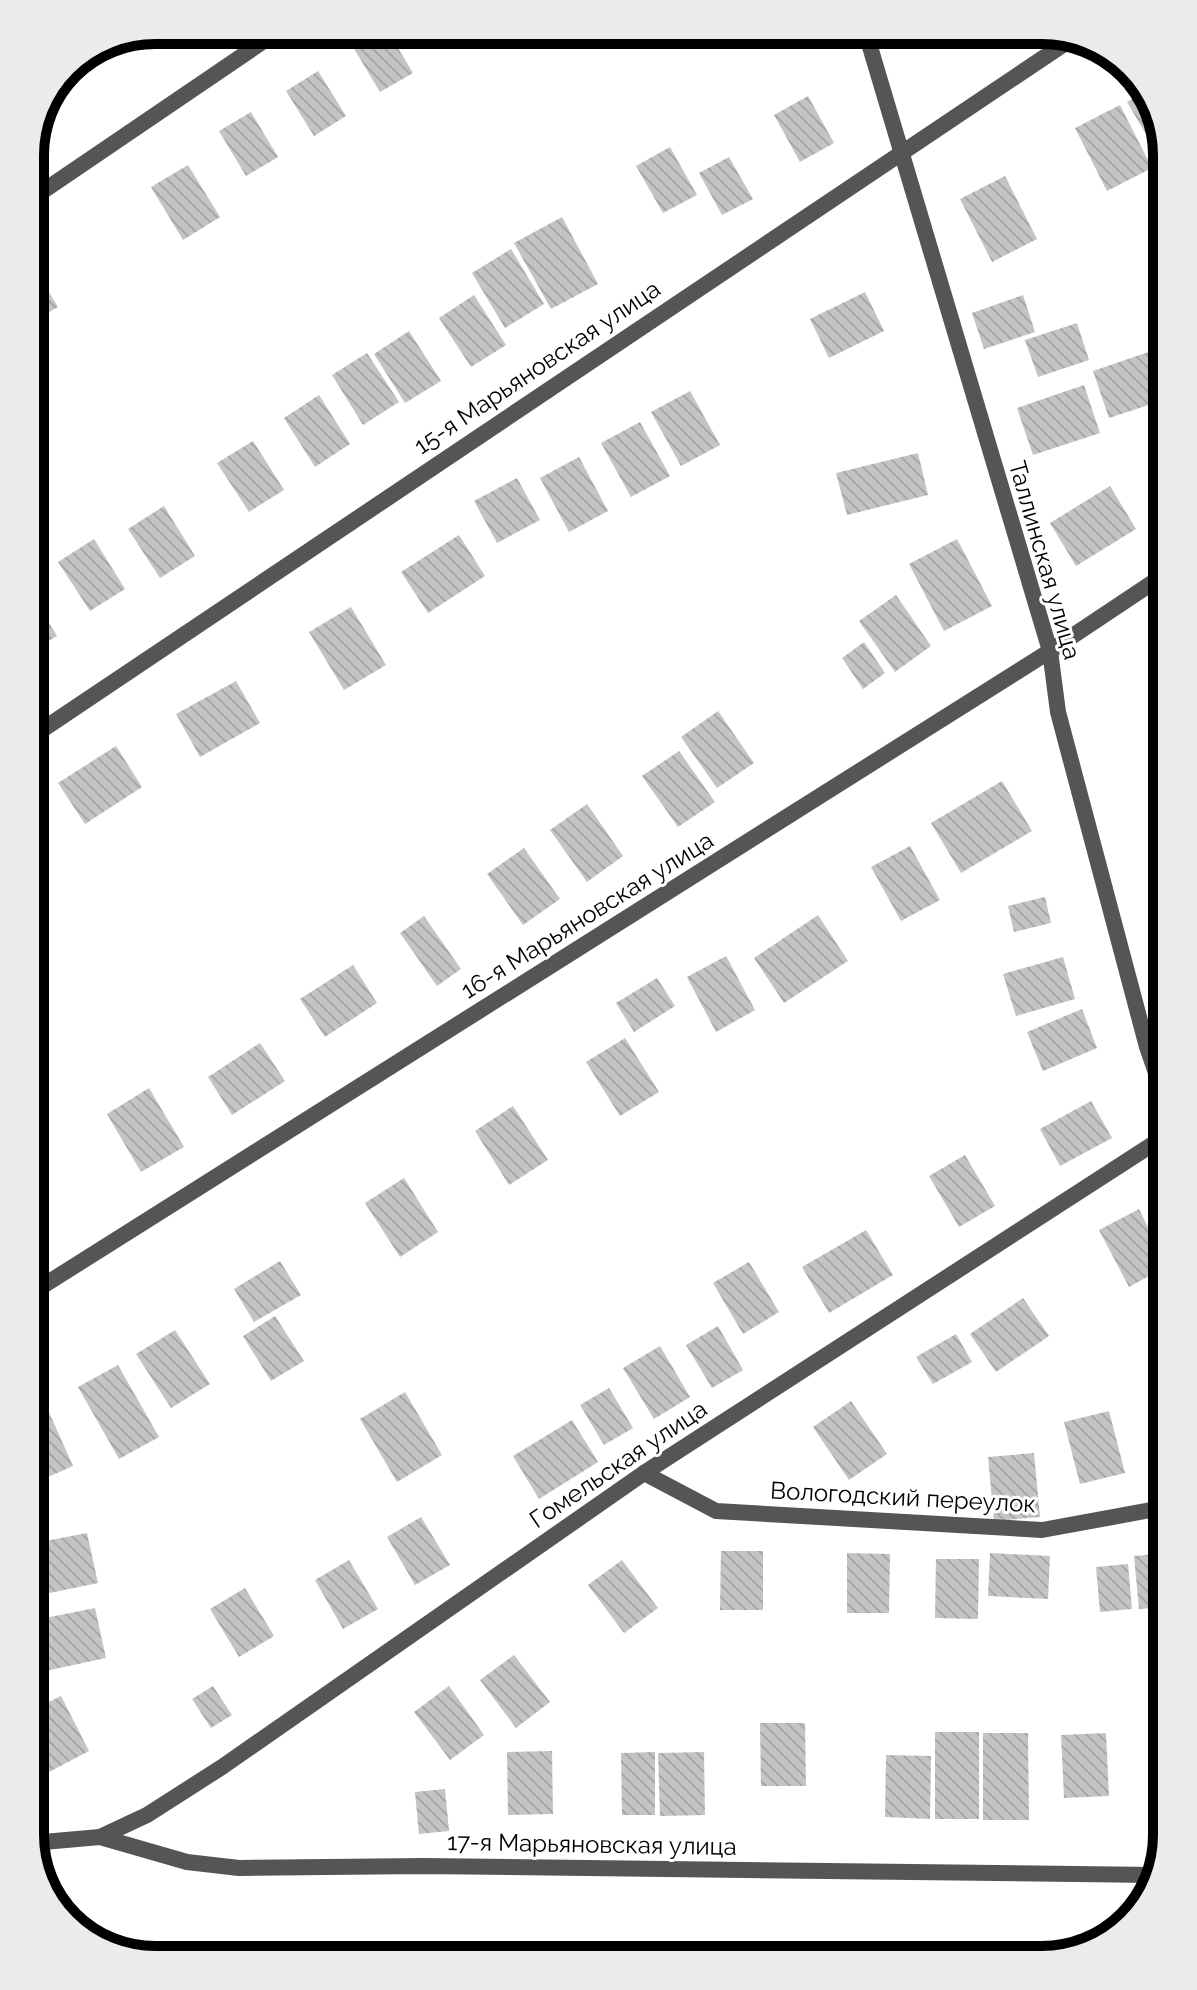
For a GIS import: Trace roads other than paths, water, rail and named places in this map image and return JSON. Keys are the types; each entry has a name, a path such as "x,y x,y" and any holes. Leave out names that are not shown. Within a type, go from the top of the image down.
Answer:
{"street":[{"path":"44,190 259,44"},
{"name":"Таллинская улица","path":"869,44 1050,651 1058,712 1153,1064"},
{"name":"15-я Марьяновская улица","path":"44,729 900,151 1061,46"},
{"name":"16-я Марьяновская улица","path":"44,1285 1050,651 1153,582"},
{"name":"Гомельская улица","path":"100,1837 147,1815 222,1767 644,1473 1153,1144"},
{"name":"Вологодский переулок","path":"644,1473 716,1511 1042,1530 1153,1510"},
{"name":"17-я Марьяновская улица","path":"45,1842 100,1837 187,1862 239,1868 424,1866 1146,1875"}]}
